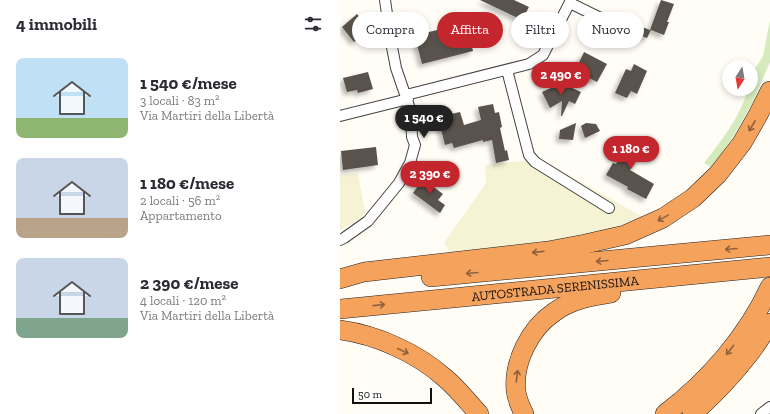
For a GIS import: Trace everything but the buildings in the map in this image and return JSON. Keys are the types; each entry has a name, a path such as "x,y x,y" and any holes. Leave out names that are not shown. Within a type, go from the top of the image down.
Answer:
{"highway":[{"path":"340,279 364,272 548,251 625,235 662,218 693,198 718,174 742,143 770,91"},
{"name":"AUTOSTRADA SERENISSIMA","path":"340,286 770,245"},
{"name":"AUTOSTRADA SERENISSIMA","path":"340,309 770,267"},
{"path":"524,414 519,405 516,390 519,363 536,328 553,312 576,300 632,291 673,287 726,271"},
{"path":"692,414 712,396 750,353 764,322 770,288"},
{"path":"665,414 692,392 716,368 739,338 764,322"},
{"path":"340,330 378,340 420,359 445,378 479,414"}],"street":[{"path":"340,240 368,221 399,183 410,163 414,145 411,116 407,97 396,68 385,0"},
{"path":"340,116 529,64 543,55 571,2 590,12"},
{"path":"507,70 529,155 535,162 609,208"},
{"path":"761,414 770,407"}],"shaded area":[{"path":"540,159 645,218 605,231 565,241 452,255 444,243 486,183 485,165"},
{"path":"358,173 365,214 357,221 340,230 340,175"}],"green space":[{"path":"770,20 770,62 758,90 758,64 763,56"},
{"path":"746,96 756,96 734,135 712,168 704,163 730,128"}]}
